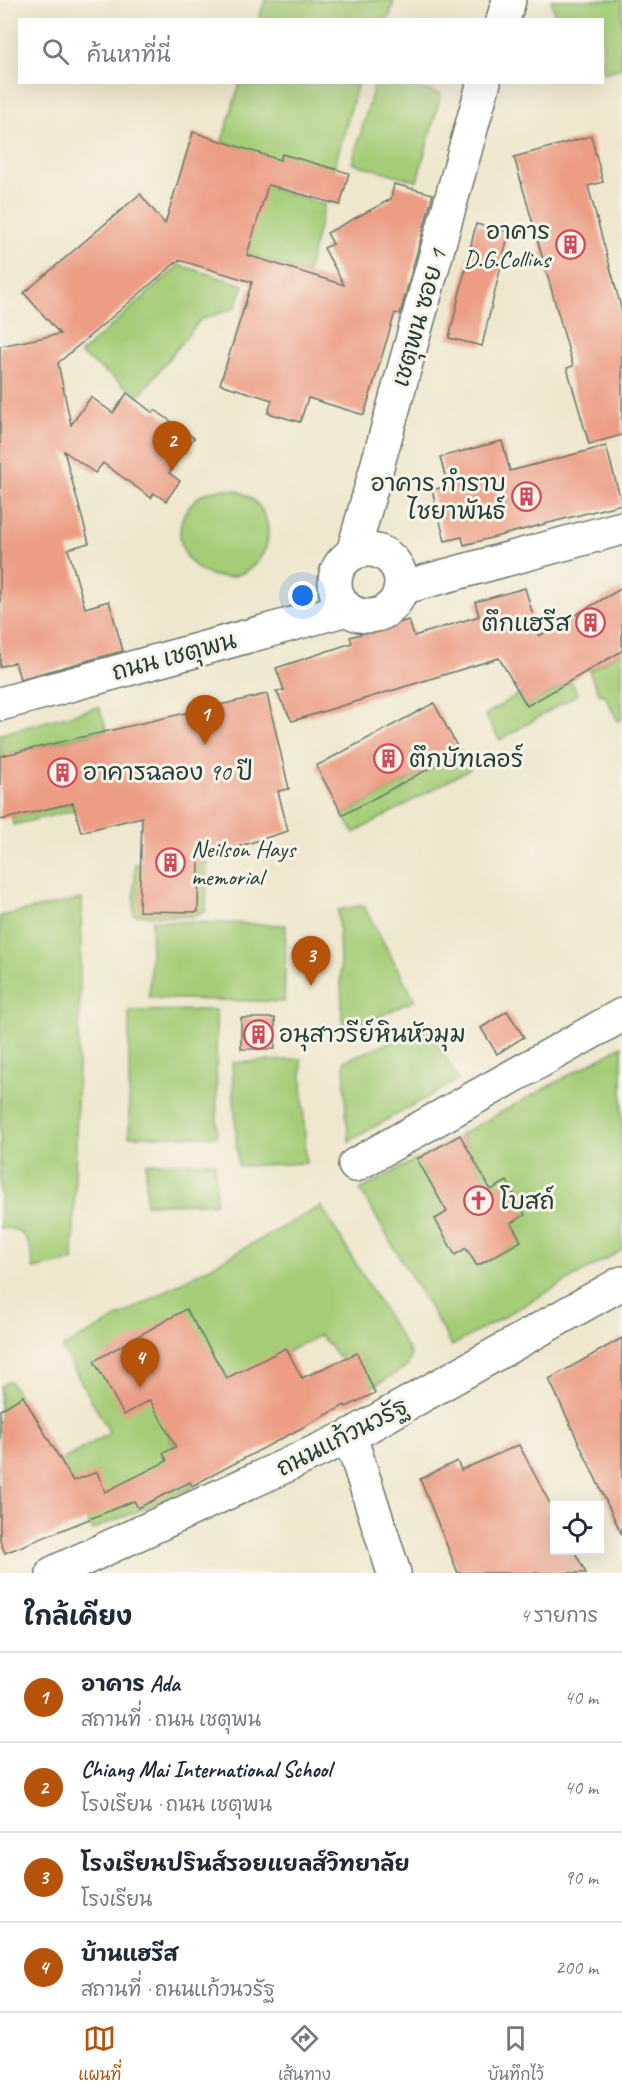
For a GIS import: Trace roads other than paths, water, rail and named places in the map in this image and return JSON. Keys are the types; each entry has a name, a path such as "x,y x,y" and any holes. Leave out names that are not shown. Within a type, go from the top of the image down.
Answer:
{"street":[{"path":"504,18 509,0"},
{"name":"เชตุพน ซอย 1","path":"353,553 483,84"},
{"path":"401,588 622,528"},
{"path":"370,549 381,551 398,566 401,577 398,598 382,613 371,616 360,615 347,609 336,595 334,584 336,573 340,564 353,553 370,549"},
{"name":"ถนน เชตุพน","path":"0,704 347,609"},
{"path":"355,1165 622,1015"},
{"name":"ถนนแก้วนวรัฐ","path":"53,1573 350,1436 622,1283"},
{"path":"350,1436 394,1573"}],"place":[{"name":"อาคาร D.G.Collins","path":"571,245"},
{"name":"Chiang Mai International School","path":"172,471"},
{"name":"อาคาร กำราบ ไชยาพันธ์","path":"527,497"},
{"name":"ตึกแฮรีส","path":"591,623"},
{"name":"อาคาร Ada","path":"205,745"},
{"name":"ตึกบัทเลอร์","path":"388,759"},
{"name":"อาคารฉลอง 90 ปี","path":"62,772"},
{"name":"Neilson Hays memorial","path":"170,863"},
{"name":"โรงเรียนปรินส์รอยแยลส์วิทยาลัย","path":"311,986"},
{"name":"อนุสาวรีย์หินหัวมุม","path":"258,1034"},
{"name":"โบสถ์","path":"479,1201"},
{"name":"บ้านแฮรีส","path":"140,1388"}]}
